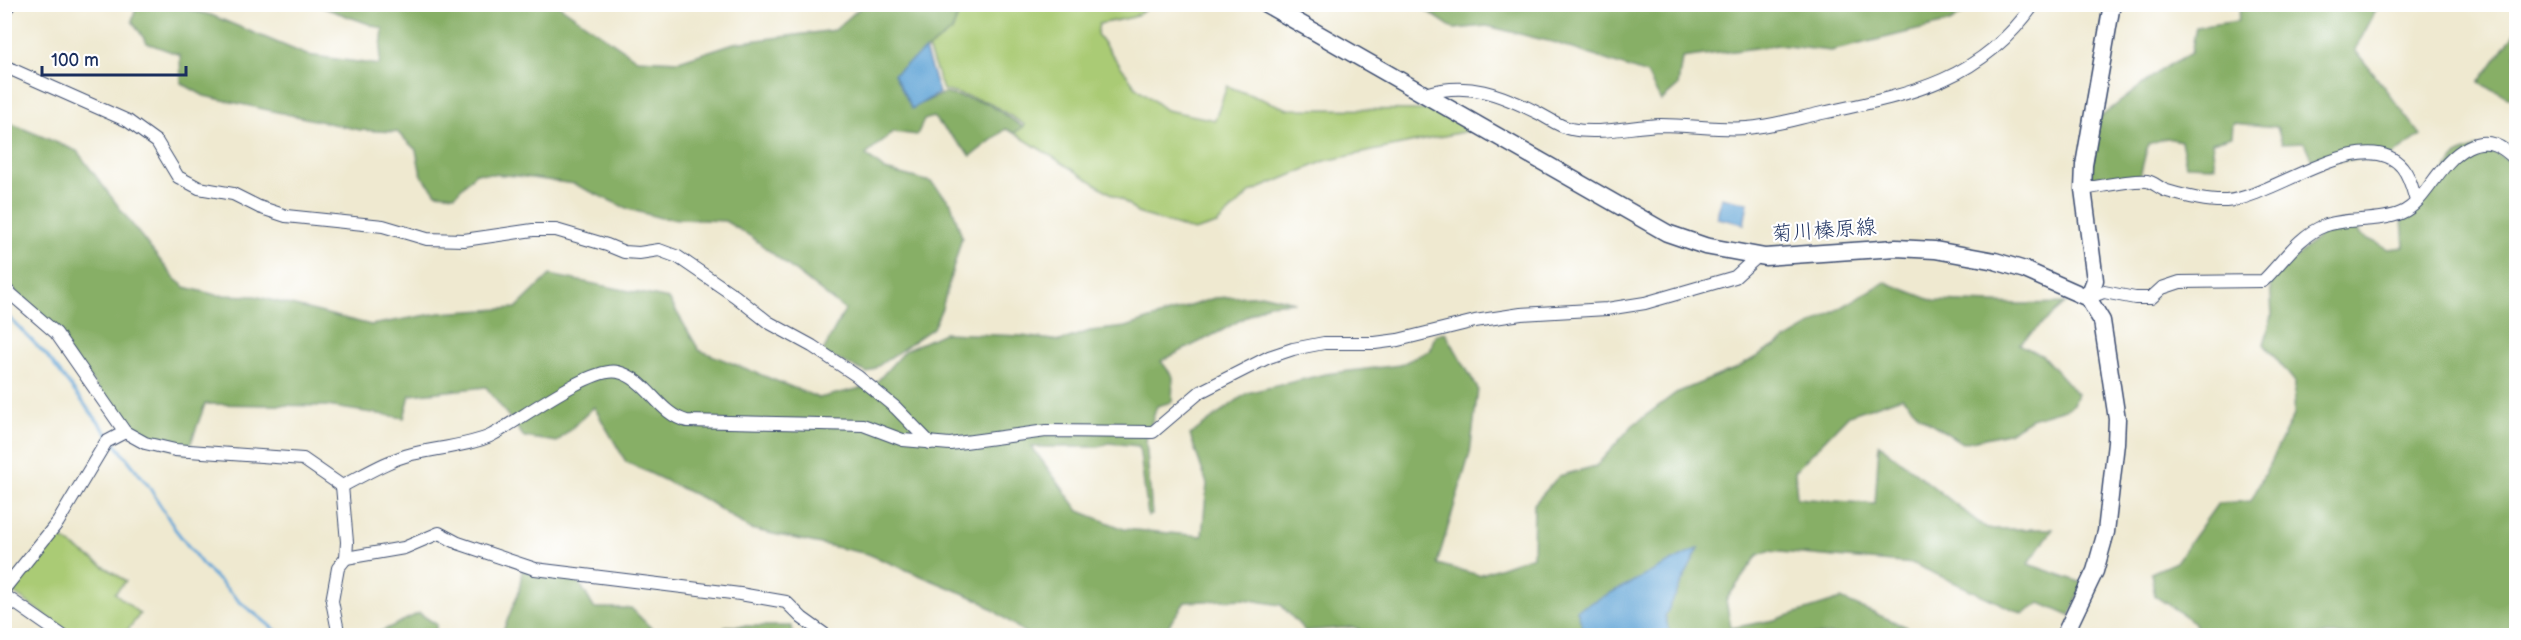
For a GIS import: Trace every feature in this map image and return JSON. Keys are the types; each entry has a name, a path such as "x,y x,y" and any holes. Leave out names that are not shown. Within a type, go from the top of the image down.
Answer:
{"main road":[{"name":"菊川榛原線","path":"1266,4 1667,233 1705,246 1758,256 1778,257 1836,250 1896,248 1935,250 1995,261 2025,270 2088,298"},
{"path":"2064,636 2095,571 2106,532 2116,443 2116,419 2102,321 2088,298 2095,280 2083,189 2084,165 2112,4"}],"street":[{"path":"4,12 10,4"},
{"path":"1425,94 1441,90 1467,89 1492,92 1570,129 1600,130 1663,125 1748,128 1870,103 1935,84 1963,71 1996,49 2022,22 2034,4"},
{"path":"4,66 129,121 157,142 178,177 199,188 233,194 259,207 286,216 383,226 427,239 464,240 533,230 556,230 624,252 639,254 659,250 678,257 768,322 812,346 857,376 896,408 930,443"},
{"path":"2088,298 2104,292 2135,298 2151,298 2162,288 2180,282 2263,281 2301,241 2324,226 2400,214 2416,201 2454,154 2474,144 2490,142 2505,149 2517,160"},
{"path":"2083,189 2147,181 2166,190 2224,201 2240,199 2315,168 2369,152 2389,157 2401,165 2408,176 2416,201"},
{"path":"342,486 410,454 490,436 530,410 576,385 596,375 616,372 631,378 648,392 661,408 687,422 863,425 903,440 950,444 1046,430 1154,432 1200,392 1269,357 1293,349 1324,343 1375,344 1475,321 1521,314 1607,309 1645,303 1735,277 1758,256"},
{"path":"4,288 56,333 116,437 175,450 303,459 342,486 348,542 346,558 338,568 332,601 339,636"},
{"path":"4,589 58,522 116,437"},
{"path":"346,558 404,548 439,533 458,543 535,569 740,594 786,602 802,618 826,636"},
{"path":"4,595 63,636"}],"green space":[{"path":"137,5 168,5 211,15 307,55 379,65 383,29 316,5 558,5 637,59 679,61 734,43 835,30 863,5 962,5 952,31 894,74 912,108 944,93 987,103 1023,127 1014,133 1006,129 971,156 933,117 924,120 917,135 893,132 866,155 885,170 931,182 951,203 962,237 942,308 933,328 868,373 822,353 845,310 750,236 725,221 661,218 628,209 574,184 518,176 476,173 455,195 436,193 421,175 416,150 397,132 360,130 204,96 181,83 180,55 147,43 132,21"},
{"path":"962,5 1153,5 1134,17 1099,24 1097,34 1136,87 1166,110 1215,120 1227,86 1288,109 1444,110 1472,130 1325,161 1251,192 1217,224 1194,231 1137,213 1128,204 1014,133 1025,125 988,102 943,90 928,48 952,31"},
{"path":"1418,5 1971,5 1966,12 1950,22 1831,51 1778,45 1682,58 1678,86 1661,101 1647,74 1556,43 1487,26 1454,29"},
{"path":"2241,5 2379,5 2355,50 2421,135 2391,156 2313,163 2304,142 2282,143 2277,127 2233,123 2232,136 2212,142 2215,166 2186,165 2181,141 2166,138 2148,144 2140,176 2092,182 2090,162 2098,119 2164,68 2191,53 2196,27 2238,21"},
{"path":"2516,31 2516,101 2479,83"},
{"path":"5,121 77,151 175,279 185,287 216,295 255,296 371,325 439,313 516,308 550,275 669,299 699,350 819,398 874,385 904,351 944,333 1022,336 1060,341 1090,331 1126,327 1214,298 1265,295 1295,302 1268,304 1161,361 1173,377 1172,402 1157,406 1146,440 1152,515 1148,516 1139,446 1108,443 1099,447 1032,447 1079,511 1124,529 1202,536 1207,484 1190,435 1247,393 1325,374 1400,365 1430,350 1435,335 1445,332 1478,389 1470,453 1437,564 1479,575 1533,556 1534,504 1559,476 1596,466 1633,425 1676,393 1739,367 1885,282 1934,301 2066,303 2019,344 2043,356 2077,394 2073,404 2068,408 2031,419 2008,433 1962,443 1921,417 1902,397 1849,415 1795,471 1797,498 1875,504 1879,444 1987,529 2053,529 2028,564 2083,583 2070,616 2040,603 2023,614 1914,564 1768,551 1758,555 1726,600 1731,628 1774,620 1841,599 1907,627 1906,635 1356,635 1359,629 1353,627 1305,631 1281,605 1244,599 1185,602 1162,635 1028,635 979,600 868,554 750,529 706,500 626,462 594,407 557,442 524,437 486,387 410,395 404,418 327,406 205,404 187,454 138,437 5,280"},
{"path":"2476,147 2488,149 2516,165 2516,635 2201,635 2194,622 2155,596 2151,573 2176,562 2218,503 2251,501 2294,414 2295,382 2264,344 2272,316 2270,281 2326,230 2356,224 2360,235 2389,249 2404,247 2402,218 2459,154"},
{"path":"53,533 126,581 115,593 140,614 124,635 73,635 11,591"},
{"path":"522,570 576,577 594,608 631,608 658,635 501,636 519,591"},
{"path":"419,613 436,624 436,635 374,635"},
{"path":"726,626 792,626 793,635 719,635"}],"water":[{"path":"925,50 939,93 912,109 894,74"},
{"path":"1721,197 1748,203 1744,224 1717,218"},
{"path":"1699,548 1665,616 1670,635 1585,635 1577,610"}],"waterway":[{"path":"4,312 47,356 110,437"},
{"path":"114,442 148,485 175,529 202,564 240,602 283,636"}]}
